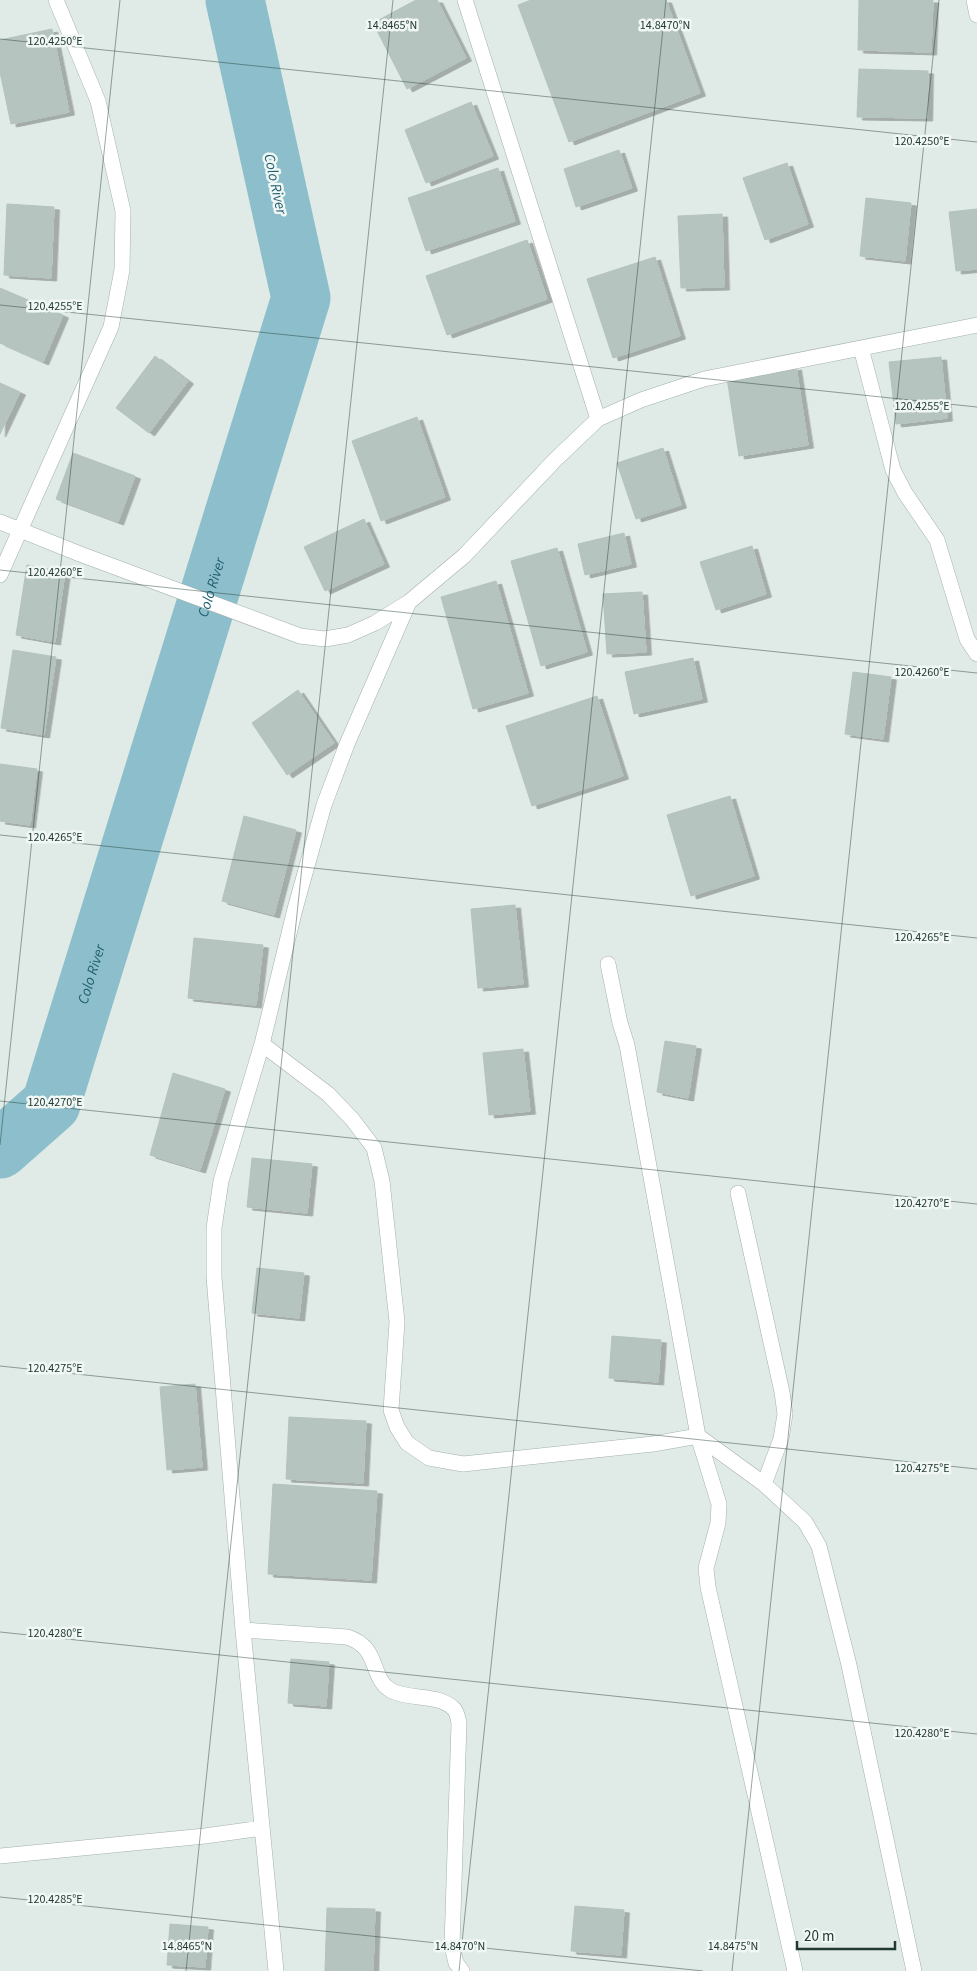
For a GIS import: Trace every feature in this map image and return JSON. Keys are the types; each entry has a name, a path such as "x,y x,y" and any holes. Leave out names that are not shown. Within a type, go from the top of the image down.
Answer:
{"street":[{"path":"0,575 111,327 122,270 123,211 98,101 56,0"},
{"path":"465,0 598,419"},
{"path":"974,0 977,15"},
{"path":"0,522 300,636 325,639 348,635 375,623 409,602 464,556 555,460 598,419 641,400 704,378 977,325"},
{"path":"861,348 893,470 905,493 937,540 967,639 977,654"},
{"path":"276,1971 243,1630 214,1277 214,1228 221,1181 262,1044 295,909 324,805 347,744 409,602"},
{"path":"608,964 620,1023 627,1045 698,1436 719,1504 718,1523 706,1568 708,1587 796,1971"},
{"path":"262,1044 328,1094 352,1119 374,1148 382,1181 397,1322 391,1410 397,1427 407,1443 429,1458 463,1464 654,1444 698,1436 764,1484 805,1522 818,1546 849,1665 914,1971"},
{"path":"738,1193 786,1414 781,1439 764,1484"},
{"path":"243,1630 347,1637 356,1640 365,1646 382,1682 391,1690 405,1696 445,1702 455,1710 459,1723 452,1946 456,1962 462,1971"},
{"path":"0,1856 205,1836 262,1828"}],"building":[{"path":"416,0 437,0 466,58 407,89 373,23"},
{"path":"531,0 666,0 700,93 569,142 518,5"},
{"path":"859,0 933,0 931,52 858,50"},
{"path":"52,29 69,112 11,124 0,72 0,40"},
{"path":"859,69 928,71 927,118 857,117"},
{"path":"471,102 493,156 426,183 405,130"},
{"path":"619,150 632,188 576,207 564,169"},
{"path":"787,163 808,224 765,240 743,178"},
{"path":"498,168 515,221 426,251 408,198"},
{"path":"866,198 911,203 905,261 860,256"},
{"path":"7,204 54,207 51,278 4,275"},
{"path":"977,209 977,269 956,271 949,212"},
{"path":"722,214 724,287 681,288 678,216"},
{"path":"527,240 547,299 447,335 426,276"},
{"path":"655,257 680,336 613,358 587,279"},
{"path":"0,288 63,315 43,362 0,343"},
{"path":"155,356 188,381 149,433 116,408"},
{"path":"941,357 947,418 896,424 889,362"},
{"path":"796,367 808,445 739,456 727,378"},
{"path":"0,383 20,392 0,434"},
{"path":"417,417 445,497 381,521 352,441"},
{"path":"663,448 681,505 636,519 617,463"},
{"path":"73,453 135,476 118,522 56,499"},
{"path":"364,519 384,564 325,591 304,547"},
{"path":"624,533 631,564 585,575 578,544"},
{"path":"752,546 766,594 716,610 700,562"},
{"path":"557,548 587,652 541,666 511,561"},
{"path":"27,565 65,572 55,642 16,635"},
{"path":"496,581 528,693 473,709 441,597"},
{"path":"642,592 646,652 607,654 603,594"},
{"path":"13,650 56,657 44,735 1,728"},
{"path":"693,658 702,699 634,714 625,672"},
{"path":"853,672 891,677 883,739 845,734"},
{"path":"298,690 334,743 287,775 252,723"},
{"path":"597,696 623,776 532,806 506,726"},
{"path":"0,764 37,769 30,825 0,821"},
{"path":"730,796 754,876 691,896 667,815"},
{"path":"244,816 296,830 274,915 222,901"},
{"path":"515,905 523,984 478,988 471,909"},
{"path":"194,938 263,945 256,1005 188,998"},
{"path":"665,1041 696,1046 688,1098 657,1092"},
{"path":"523,1049 530,1111 489,1115 483,1053"},
{"path":"173,1073 225,1089 200,1170 150,1155"},
{"path":"252,1158 312,1164 307,1213 247,1207"},
{"path":"257,1268 304,1273 299,1318 252,1313"},
{"path":"612,1336 661,1340 658,1382 609,1378"},
{"path":"195,1384 202,1467 167,1470 160,1387"},
{"path":"289,1417 366,1421 363,1483 286,1479"},
{"path":"273,1484 377,1491 371,1580 268,1574"},
{"path":"291,1659 329,1662 326,1706 288,1703"},
{"path":"575,1906 624,1910 621,1955 571,1951"},
{"path":"327,1908 375,1909 373,1971 325,1971"},
{"path":"170,1924 208,1927 205,1967 167,1965"}],"waterway":[{"name":"Colo River","path":"0,1149 51,1104 301,298 235,0"}]}
